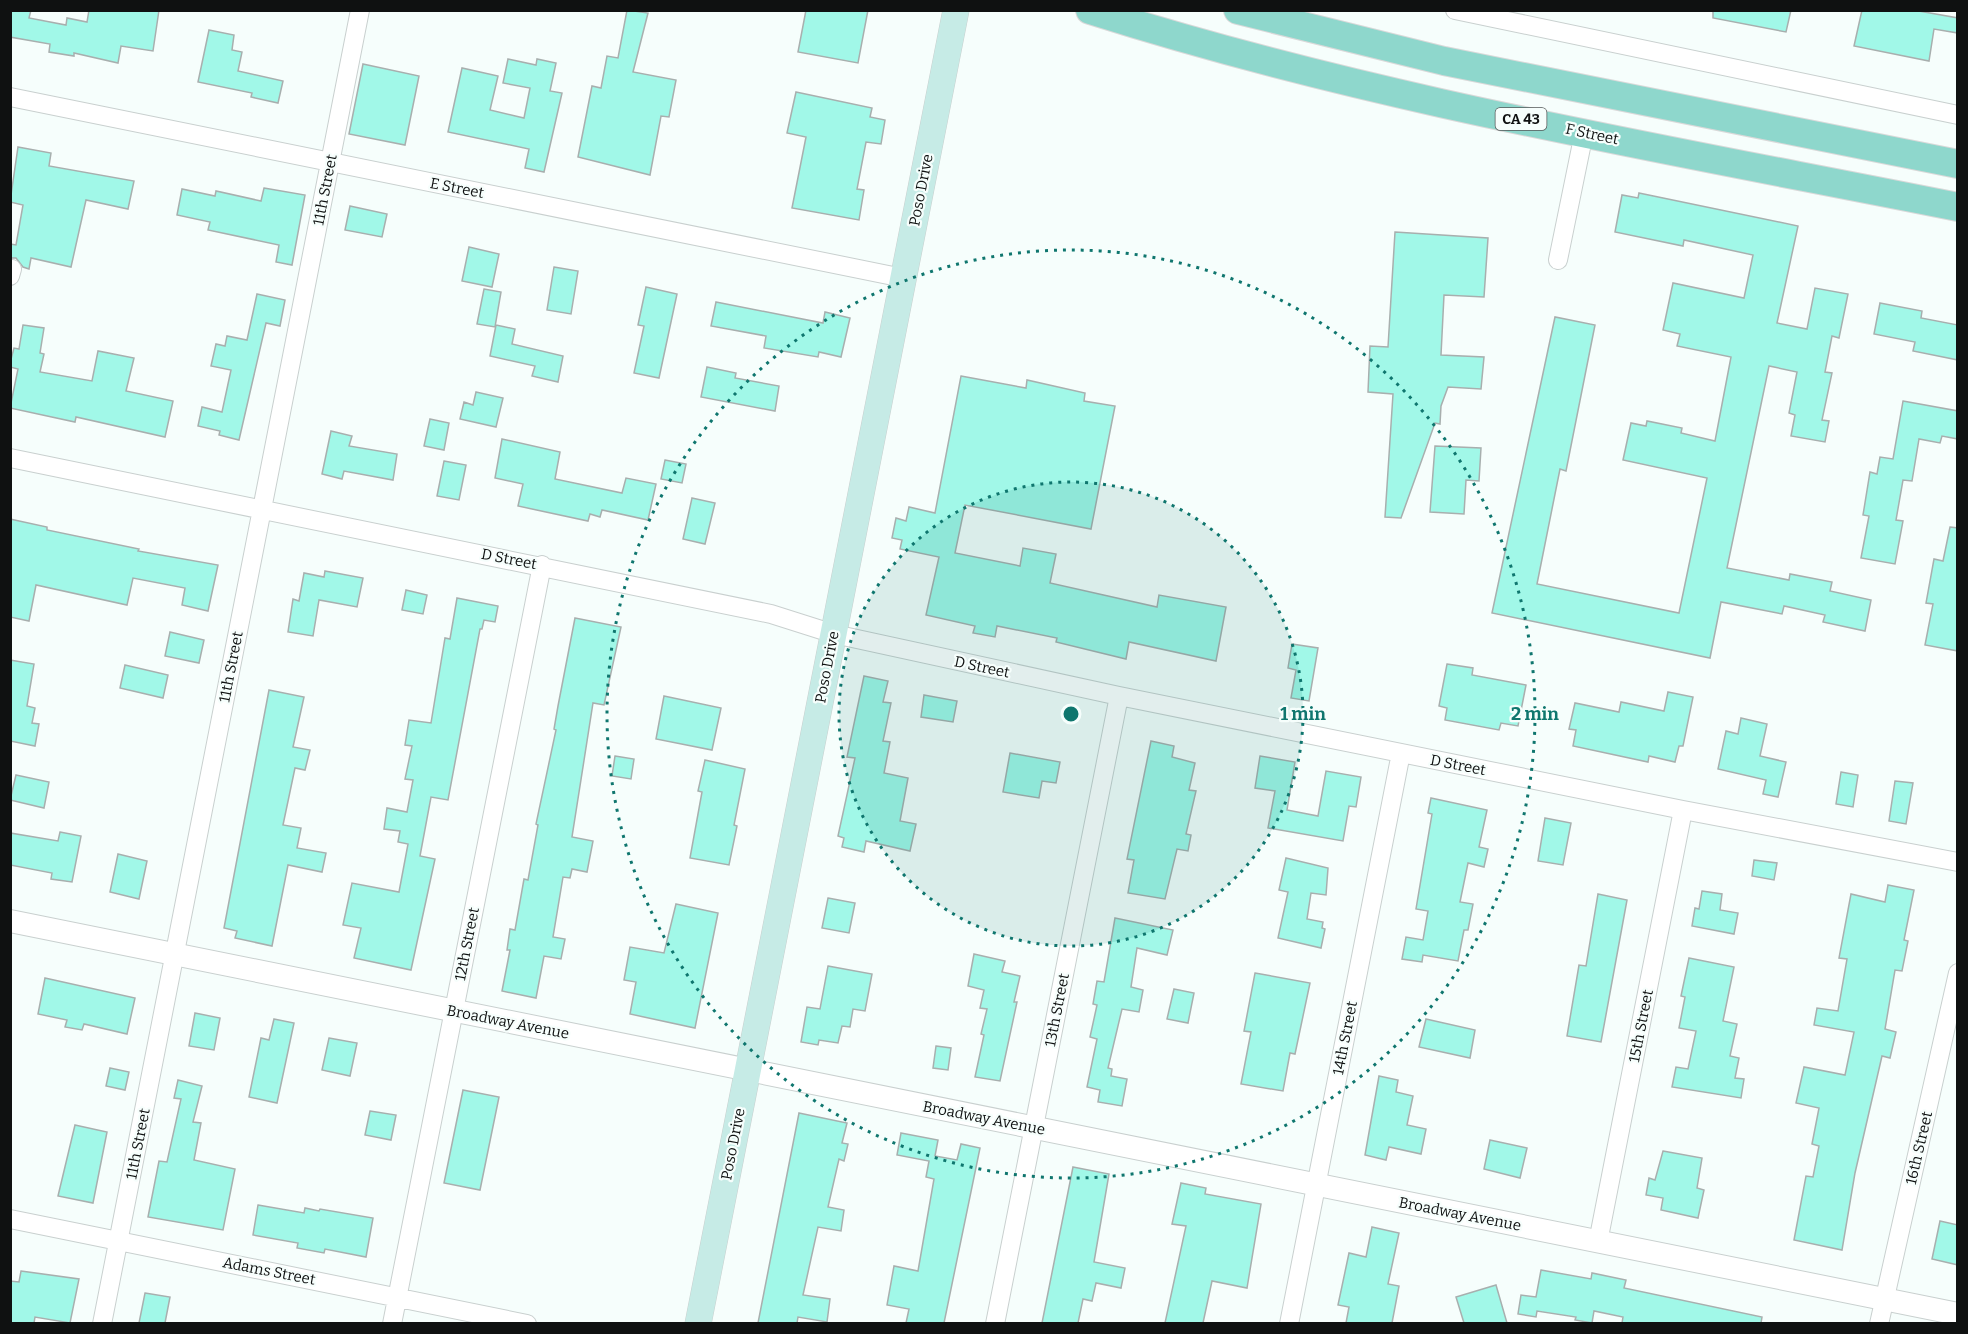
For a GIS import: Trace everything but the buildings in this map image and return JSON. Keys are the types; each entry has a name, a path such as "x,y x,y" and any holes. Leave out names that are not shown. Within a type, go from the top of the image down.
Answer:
{"main road":[{"name":"Poso Drive","path":"698,1323 956,10"},
{"name":"F Street","path":"1090,10 1265,61 1386,90 1584,133 1958,207"},
{"path":"1238,10 1444,61 1958,164"}],"street":[{"name":"11th Street","path":"102,1323 360,10"},
{"path":"1455,10 1958,115"},
{"name":"E Street","path":"10,97 903,278"},
{"path":"1558,260 1584,133"},
{"name":"D Street","path":"10,458 542,565 771,614 834,634 1119,696 1683,810 1958,862"},
{"name":"12th Street","path":"392,1323 542,565"},
{"name":"13th Street","path":"996,1323 1119,696"},
{"name":"14th Street","path":"1289,1323 1401,753"},
{"name":"15th Street","path":"1598,1242 1683,810"},
{"name":"Broadway Avenue","path":"10,921 1958,1314"},
{"name":"16th Street","path":"1879,1323 1953,1016 1958,973"},
{"name":"Adams Street","path":"10,1219 527,1323"}]}
